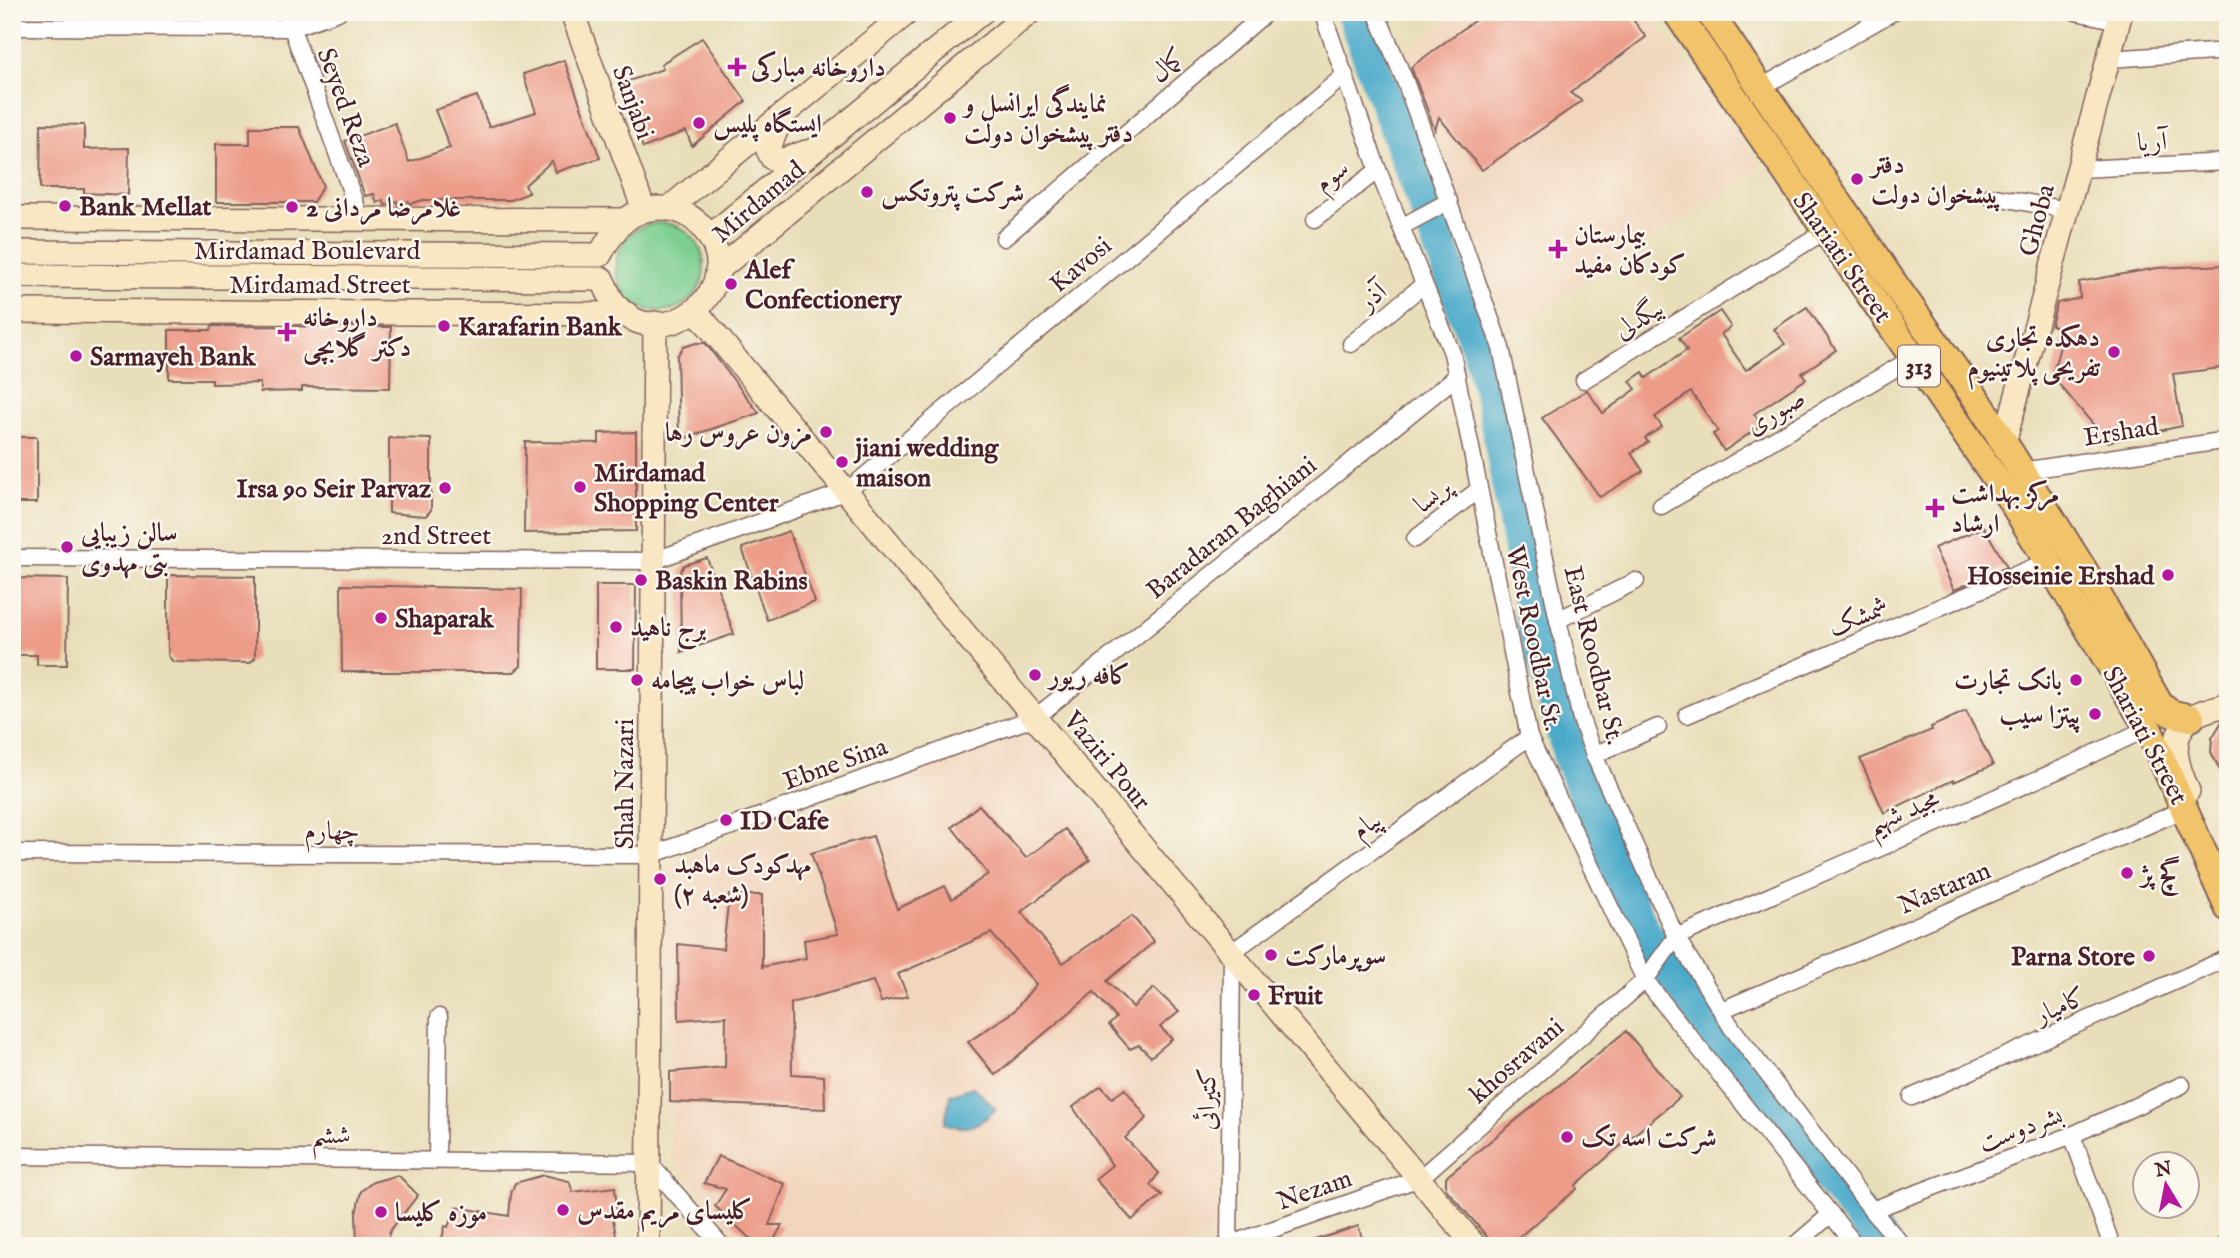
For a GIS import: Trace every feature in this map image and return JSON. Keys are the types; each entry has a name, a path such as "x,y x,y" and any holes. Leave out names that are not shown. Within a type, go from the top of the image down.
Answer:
{"main road":[{"name":"Sanjabi","path":"572,12 634,215"},
{"path":"668,209 908,12"},
{"path":"709,237 982,12"},
{"name":"Mirdamad","path":"717,271 1030,12"},
{"name":"Shariati Street","path":"1676,12 2012,502 2148,728 2228,908"},
{"name":"Shariati Street","path":"1709,12 1980,404 2088,577 2164,709 2191,718"},
{"name":"Ghoba","path":"2004,443 2120,17"},
{"path":"783,115 768,150 772,158 780,161 818,147"},
{"path":"12,218 361,219 634,215 668,209 687,215 700,224 715,249 717,271 711,292 696,311 670,323 655,323"},
{"name":"Mirdamad Boulevard","path":"12,252 600,255 610,236 634,215"},
{"name":"Mirdamad Boulevard","path":"12,276 602,279 614,302 627,314"},
{"name":"Mirdamad Street","path":"12,311 627,314 655,323"},
{"name":"Vaziri Pour","path":"696,311 1475,1246"},
{"name":"Shah Nazari","path":"648,1246 655,323"},
{"path":"2228,704 2191,718 2176,741 2179,771 2228,875"}],"street":[{"name":"Seyed Reza","path":"286,12 361,219"},
{"path":"12,27 292,28 338,12"},
{"name":"کمال","path":"1004,238 1266,12"},
{"name":"West Roodbar St.","path":"1322,12 1378,170 1452,353 1529,737 1645,980 1856,1246"},
{"name":"East Roodbar St.","path":"1376,12 1449,201 1507,369 1558,620 1581,719 1594,755 1675,937 1732,1028 1872,1210 1903,1246"},
{"path":"1760,88 1893,12"},
{"path":"2076,12 2120,17"},
{"path":"2109,59 2228,51"},
{"name":"Kavosi","path":"847,491 1345,75"},
{"name":"آریا","path":"2079,169 2228,162"},
{"name":"سوم","path":"1315,219 1378,170"},
{"path":"1990,196 2068,210"},
{"path":"1401,227 1449,201"},
{"name":"بیگدلی","path":"1584,380 1825,231"},
{"name":"آذر","path":"1351,344 1423,285"},
{"name":"صبوری","path":"1661,506 1913,358"},
{"name":"Baradaran Baghiani","path":"1036,717 1457,376"},
{"name":"Ershad","path":"2021,471 2228,440"},
{"name":"2nd Street","path":"12,558 653,561 847,491"},
{"name":"پریسا","path":"1415,539 1478,491"},
{"name":"شمشک","path":"1687,715 2048,561"},
{"path":"1558,620 1636,582"},
{"name":"Ebne Sina","path":"651,855 1036,717"},
{"path":"1594,755 1658,727"},
{"name":"مجید شهیم","path":"1675,937 2068,766 2148,728"},
{"name":"پیام","path":"1232,952 1529,737"},
{"name":"Nastaran","path":"1722,1010 2185,809"},
{"name":"چهارم","path":"12,853 651,855"},
{"name":"khosravani","path":"1420,1178 1645,980 1675,937"},
{"name":"کتیرائی","path":"1228,1245 1232,952"},
{"name":"کامیار","path":"1912,1097 2228,958"},
{"path":"437,1159 439,1017"},
{"name":"بشردوست","path":"1872,1210 2072,1135 2182,1085"},
{"path":"2072,1135 2112,1246"},
{"name":"ششم","path":"12,1156 649,1163"},
{"path":"649,1163 722,1246"},
{"name":"Nezam","path":"1228,1245 1420,1178"},
{"path":"1794,1246 1830,1214"}],"shaded area":[{"name":"بیمارستان کودکان مفید","path":"1461,12 1649,12 1762,167 1511,331 1405,50"},
{"path":"1032,731 1222,958 1218,1234 1185,1246 748,1246 671,1158 665,866"}],"green space":[{"path":"660,223 677,226 691,236 701,250 704,267 701,284 691,298 677,308 660,311 643,308 629,298 619,284 616,267 619,250 629,236 643,226"}],"water":[{"path":"973,1087 996,1109 984,1119 967,1127 945,1123 950,1095"}],"building":[{"path":"1486,12 1610,12 1616,19 1627,12 1646,37 1570,93 1582,101 1482,170 1439,117 1435,130 1411,67"},
{"path":"702,38 746,101 692,146 686,131 643,148 620,84 663,69 661,64"},
{"path":"564,60 600,158 556,172 552,161 525,185 529,193 511,200 423,200 398,205 397,201 385,205 383,200 377,203 374,194 365,196 345,141 395,123 409,162 450,148 435,110 477,96 489,127 536,112 523,74"},
{"path":"41,124 84,125 84,149 129,148 128,195 84,193 84,189 40,189"},
{"path":"250,127 299,127 323,186 313,202 216,202 216,144 250,144"},
{"name":"دهکده تجاری تفریحی پلاتینیوم","path":"2228,265 2228,367 2173,374 2182,426 2108,442 2052,376 2064,331 2051,325 2057,303 2080,298 2079,282 2157,268"},
{"path":"1807,307 1836,350 1802,373 1806,379 1754,414 1762,425 1724,451 1713,434 1718,431 1691,392 1655,417 1662,427 1645,438 1648,442 1631,453 1643,471 1600,497 1542,418 1587,390 1603,413 1636,389 1630,381 1643,372 1646,378 1687,350 1679,338 1720,311 1731,327 1721,334 1746,370 1785,344 1774,329"},
{"path":"212,326 391,327 390,388 302,387 302,391 260,392 260,383 212,384 212,379 169,379 169,330 211,330"},
{"path":"705,343 759,413 679,440 677,356 683,347"},
{"name":"Mirdamad Shopping Center","path":"636,432 636,531 524,533 525,442 599,443 599,433"},
{"path":"12,437 37,437 37,503 12,503"},
{"path":"389,438 431,439 431,510 426,516 389,513"},
{"path":"1984,527 2007,567 1954,590 1934,548"},
{"path":"789,531 815,602 767,620 742,548"},
{"path":"707,558 734,634 681,652 680,572 684,565"},
{"path":"168,575 255,576 255,658 250,663 173,662 168,655"},
{"path":"12,578 68,579 67,665 37,665 37,655 12,655"},
{"path":"341,585 522,589 521,666 514,672 342,672"},
{"name":"برج ناهید","path":"596,585 636,585 635,669 596,669"},
{"path":"1966,711 1993,765 1954,782 1953,780 1884,813 1860,759 1932,730 1931,727"},
{"path":"2228,719 2228,786 2211,752 2212,738 2223,720"},
{"path":"979,805 1026,858 1065,829 1090,860 1021,912 1063,963 1132,916 1154,942 1107,981 1133,1007 1154,988 1179,1012 1160,1027 1172,1039 1151,1057 1139,1045 1130,1049 1109,1025 1116,1018 1094,992 995,1075 968,1042 1014,1011 1036,984 991,933 898,974 908,996 881,1002 873,981 791,1003 792,1074 824,1076 825,1109 670,1102 670,1072 725,1067 726,1016 679,1020 678,944 723,949 729,895 762,895 762,967 806,958 804,940 838,934 811,853 873,836 897,909 945,886 952,899 988,874 952,827"},
{"path":"1626,1031 1680,1097 1612,1153 1576,1185 1577,1189 1508,1246 1495,1246 1446,1189 1446,1177"},
{"path":"1101,1086 1112,1098 1125,1089 1147,1118 1125,1138 1159,1173 1150,1185 1162,1195 1132,1220 1095,1179 1112,1165 1073,1107"},
{"path":"718,1156 785,1184 769,1225 782,1225 771,1246 758,1246 715,1206 726,1189 704,1183"},
{"name":"موزه کلیسا","path":"398,1175 418,1195 390,1231 385,1246 357,1246 356,1214 361,1191 373,1182"},
{"name":"کلیسای مریم مقدس","path":"544,1175 569,1181 573,1192 615,1187 617,1213 612,1214 618,1246 440,1246 445,1226 448,1227 456,1207 509,1216 515,1183"},
{"path":"1358,1226 1365,1246 1308,1246 1307,1243"}],"waterway":[{"path":"1353,12 1480,352 1495,408 1534,624 1571,759 1641,928 1747,1079 1885,1246"}],"place":[{"name":"داروخانه مبارکی","path":"737,67"},
{"name":"نمایندگی ایرانسل و دفتر پیشخوان دولت","path":"950,118"},
{"name":"ایستگاه پلیس","path":"699,123"},
{"name":"دفتر پیشخوان دولت","path":"1857,179"},
{"name":"شرکت پتروتکس","path":"867,192"},
{"name":"Bank Mellat","path":"65,206"},
{"name":"غلامرضا مردانی 2","path":"292,207"},
{"name":"بیمارستان کودکان مفید","path":"1558,249"},
{"name":"Alef Confectionery","path":"731,284"},
{"name":"Karafarin Bank","path":"444,326"},
{"name":"داروخانه دکتر گلابچی","path":"287,332"},
{"name":"دهکده تجاری تفریحی پلاتینیوم","path":"2114,352"},
{"name":"Sarmayeh Bank","path":"76,356"},
{"name":"مزون عروس رها","path":"826,432"},
{"name":"jiani wedding maison","path":"842,462"},
{"name":"Mirdamad Shopping Center","path":"580,487"},
{"name":"Irsa 90 Seir Parvaz","path":"445,488"},
{"name":"مرکز بهداشت ارشاد","path":"1935,508"},
{"name":"سالن زیبایی بتی مهدوی","path":"67,547"},
{"name":"Hosseinie Ershad","path":"2168,575"},
{"name":"Baskin Rabins","path":"641,580"},
{"name":"Shaparak","path":"381,618"},
{"name":"برج ناهید","path":"616,627"},
{"name":"کافه ریور","path":"1035,675"},
{"name":"لباس خواب پيجامه","path":"637,680"},
{"name":"بانک تجارت","path":"2076,680"},
{"name":"پیتزا سیب","path":"2095,714"},
{"name":"ID Cafe","path":"726,820"},
{"name":"گچ پژ","path":"2127,873"},
{"name":"مهدکودک ماهبد (شعبه ۲)","path":"660,879"},
{"name":"سوپرمارکت","path":"1271,955"},
{"name":"Parna Store","path":"2149,956"},
{"name":"Fruit","path":"1254,995"},
{"name":"شرکت اسه تک","path":"1567,1137"},
{"name":"کلیسای مریم مقدس","path":"563,1210"},
{"name":"موزه کلیسا","path":"381,1212"}]}
